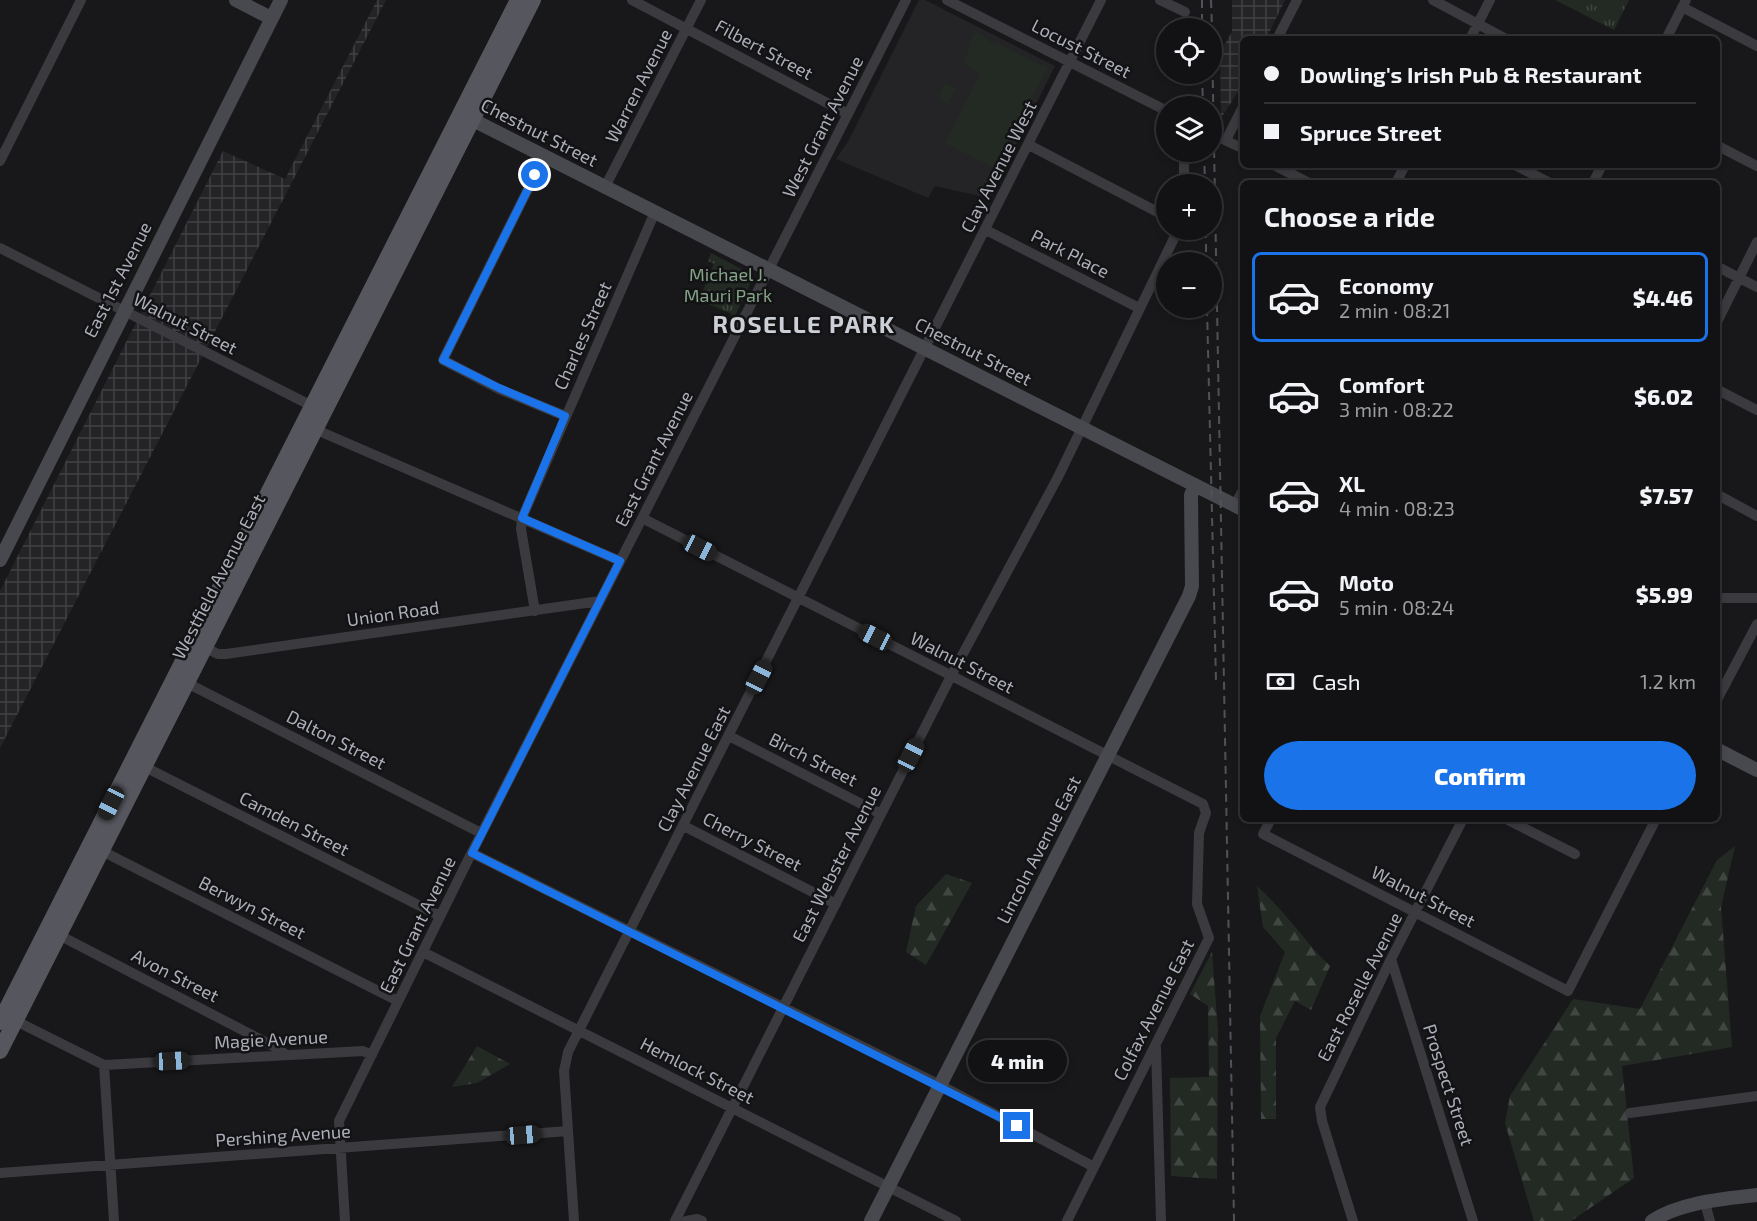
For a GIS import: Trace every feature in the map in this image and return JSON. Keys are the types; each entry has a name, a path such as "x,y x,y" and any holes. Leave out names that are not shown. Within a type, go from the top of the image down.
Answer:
{"main road":[{"path":"467,117 518,0"},
{"path":"467,117 533,0"},
{"name":"Westfield Avenue East","path":"0,1052 6,1019 96,848 467,117"}],"street":[{"path":"0,160 81,0"},
{"path":"236,0 272,18"},
{"name":"East 1st Avenue","path":"0,560 122,311 280,0"},
{"name":"Filbert Street","path":"632,0 848,114"},
{"name":"Warren Avenue","path":"605,187 701,0"},
{"name":"West Grant Avenue","path":"769,269 906,0"},
{"name":"Locust Street","path":"947,0 1156,106"},
{"name":"Clay Avenue West","path":"924,348 1071,63 1101,0"},
{"path":"1160,0 1185,12"},
{"path":"1279,36 1297,0"},
{"path":"1433,0 1500,36"},
{"path":"1472,36 1490,0"},
{"path":"1668,36 1684,4 1757,46"},
{"path":"1226,140 1240,113"},
{"name":"Chestnut Street","path":"467,117 1239,508"},
{"path":"1222,138 1240,147"},
{"path":"1029,145 1156,211"},
{"path":"1720,147 1757,166"},
{"path":"545,155 443,360 499,388 565,416"},
{"path":"1280,168 1303,180"},
{"path":"1521,168 1544,180"},
{"name":"Charles Street","path":"535,611 520,529 522,518 655,212"},
{"name":"Park Place","path":"986,230 1139,308"},
{"name":"East Webster Avenue","path":"675,1221 951,676 1058,477 1173,240"},
{"path":"1720,316 1757,242"},
{"name":"Walnut Street","path":"0,248 318,409"},
{"path":"1720,268 1757,287"},
{"name":"East Grant Avenue","path":"345,1221 339,1121 481,833 769,269"},
{"name":"Clay Avenue East","path":"574,1221 564,1063 924,348"},
{"path":"1720,391 1757,410"},
{"path":"309,427 620,561"},
{"name":"Lincoln Avenue East","path":"871,1221 1189,596 1192,586 1191,495 1195,485"},
{"path":"1720,496 1757,516"},
{"name":"Walnut Street","path":"642,518 1203,804"},
{"path":"1720,598 1757,598"},
{"name":"Union Road","path":"199,645 218,654 226,654 600,601"},
{"path":"1720,694 1757,624"},
{"name":"Dalton Street","path":"181,680 481,833"},
{"name":"Birch Street","path":"729,736 881,814"},
{"path":"1720,751 1757,771"},
{"name":"Camden Street","path":"138,764 440,916"},
{"name":"Colfax Avenue East","path":"1067,1221 1209,938 1197,903 1199,833 1206,813 1203,804"},
{"name":"Walnut Street","path":"1269,822 1263,834 1417,911 1568,991 1654,822"},
{"name":"East Roselle Avenue","path":"1353,1221 1322,1121 1320,1107 1391,959 1462,822"},
{"path":"1512,822 1575,854"},
{"name":"Cherry Street","path":"684,826 836,904"},
{"name":"Berwyn Street","path":"96,848 398,1001"},
{"path":"472,853 940,1085 1094,1167"},
{"name":"Avon Street","path":"53,932 279,1048 286,1055"},
{"name":"Hemlock Street","path":"423,952 580,1029 956,1221"},
{"name":"Prospect Street","path":"1391,959 1473,1221"},
{"name":"Magie Avenue","path":"6,1019 104,1065 286,1055 363,1052 372,1054"},
{"path":"1155,1044 1161,1221"},
{"path":"104,1065 114,1221"},
{"path":"1630,1113 1757,1096"},
{"name":"Pershing Avenue","path":"0,1173 568,1131"},
{"path":"1652,1221 1663,1214 1706,1203 1757,1195"},
{"path":"1706,1203 1710,1221"},
{"path":"686,1221 702,1221"}],"shaded area":[{"path":"377,0 386,0 0,748 0,591 223,151 285,179"},
{"path":"919,0 925,0 1055,66 989,198 935,186 928,198 836,159 849,140"},
{"path":"1232,0 1285,0 1267,36 1240,36 1240,89 1222,116 1222,49 1232,32"}],"green space":[{"path":"1555,0 1629,0 1614,30"},
{"path":"979,32 994,45 996,42 1047,68 996,169 945,143 980,74 968,67 965,62 972,35"},
{"path":"945,83 956,89 948,103 938,98"},
{"name":"Michael J. Mauri Park","path":"711,253 749,273 753,278 733,320 728,322 732,314 699,300 714,264 708,261"},
{"path":"1735,846 1721,907 1732,1047 1622,1066 1634,1178 1571,1221 1534,1221 1505,1123 1510,1096 1573,999 1640,1009 1717,860"},
{"path":"946,874 972,883 926,965 906,952 916,906"},
{"path":"1257,886 1330,966 1311,1010 1295,1001 1276,1038 1276,1119 1261,1119 1260,1016 1285,952 1263,927"},
{"path":"1212,952 1218,1031 1217,1179 1171,1176 1170,1078 1209,1077 1208,1006 1190,994"},
{"path":"477,1046 510,1064 477,1083 452,1087"}],"railway":[{"path":"1202,0 1202,18"},
{"path":"1211,0 1212,18"},
{"path":"1202,84 1203,96"},
{"path":"1213,84 1234,1221"},
{"path":"1204,162 1205,174"},
{"path":"1206,240 1206,252"},
{"path":"1207,318 1216,681"}],"district":[{"name":"ROSELLE PARK","path":"804,325"}],"route":[{"path":"535,175 443,360 499,388 565,416 522,518 620,561 472,853 940,1085 1017,1126"}]}
